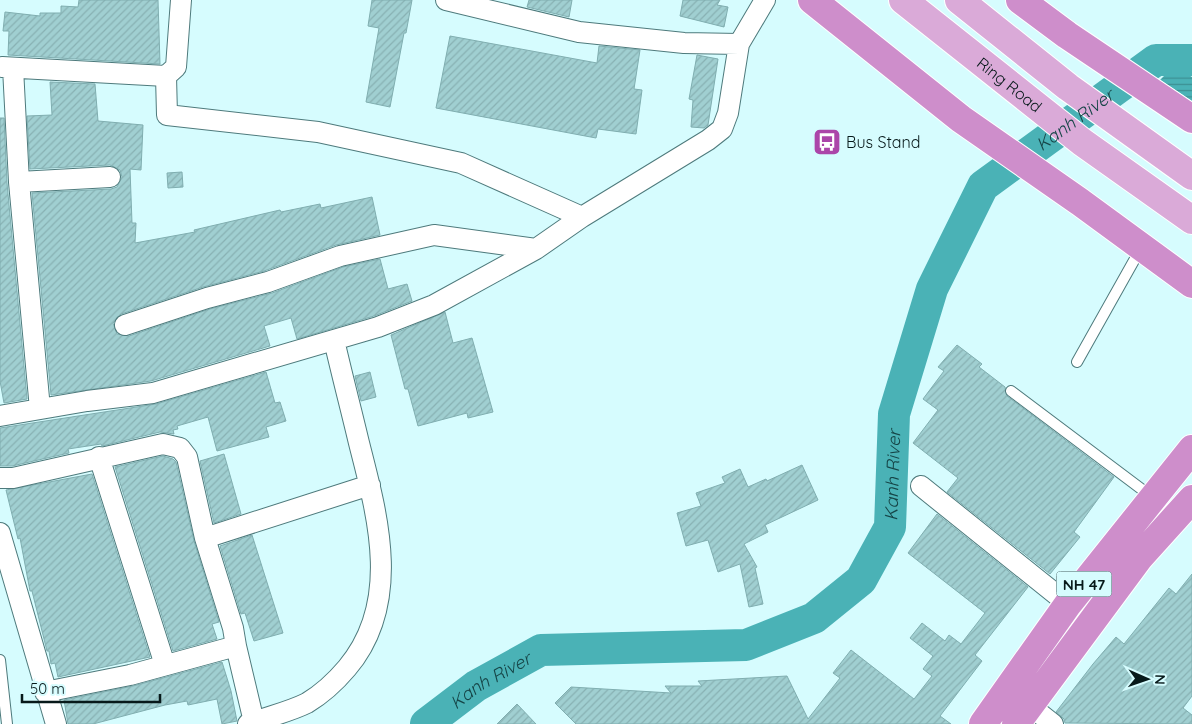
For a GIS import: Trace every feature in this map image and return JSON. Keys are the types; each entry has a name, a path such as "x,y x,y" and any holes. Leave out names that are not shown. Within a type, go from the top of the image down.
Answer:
{"highway":[{"path":"812,0 961,119 1080,202 1192,284"},
{"path":"1020,0 1067,35 1187,115"},
{"name":"NH 47","path":"983,724 1068,604 1192,449"},
{"name":"NH 47","path":"1022,714 1140,558 1192,499"},
{"path":"1118,540 1140,558"},
{"path":"1029,660 1049,679"}],"main road":[{"name":"Ring Road","path":"903,0 1082,142 1192,220"},
{"name":"Ring Road","path":"959,0 1068,87 1192,176"}],"street":[{"path":"40,409 7,67 166,76 176,67 181,0"},
{"path":"446,0 579,32 684,43 739,44"},
{"path":"0,416 154,393 378,327 434,305 536,249 582,217 708,140 722,129 728,113 739,44 765,0"},
{"path":"166,76 168,115 318,132 461,163 582,217"},
{"path":"19,182 110,177"},
{"path":"125,325 207,298 268,282 340,256 434,235 536,249"},
{"path":"0,478 13,478 163,444 180,448 187,457 205,538 233,628 251,723 308,702 335,682 355,659 369,631 380,596 382,556 370,485 334,340"},
{"path":"99,457 165,665"},
{"path":"205,538 370,485"},
{"path":"921,486 1068,604"},
{"path":"0,533 45,692 56,724"},
{"path":"45,692 130,675 236,646"},
{"path":"1022,714 1053,724"}],"lane":[{"path":"1078,362 1142,247"},
{"path":"1011,391 1152,497"},
{"path":"0,660 6,724"}],"water":[{"path":"1174,66 1192,77 1192,101 1160,80"}],"building":[{"path":"79,0 158,0 160,64 8,55 9,31 3,31 5,12 40,16 40,13 61,13 61,6 78,7"},
{"path":"372,0 412,0 390,107 366,102 379,28 368,26"},
{"path":"529,0 572,0 569,17 527,7"},
{"path":"683,0 720,0 717,5 728,7 724,27 680,16"},
{"path":"450,36 597,63 599,46 640,50 634,89 642,90 636,134 598,129 596,138 436,108"},
{"path":"697,55 718,59 708,125 704,128 691,127 693,100 689,99"},
{"path":"50,82 95,84 98,121 143,125 141,170 130,169 132,223 136,223 135,243 195,232 194,230 280,210 281,212 320,204 321,208 372,197 380,235 336,245 264,271 203,287 121,314 113,323 117,334 129,336 210,309 272,293 343,267 380,259 388,289 407,284 412,301 374,316 297,339 291,318 264,326 270,346 151,381 51,395 32,193 111,189 117,187 122,177 120,170 110,165 30,169 27,116 52,115"},
{"path":"0,118 4,118 7,183 27,399 4,403 0,381"},
{"path":"182,172 183,187 168,188 167,173"},
{"path":"445,312 453,343 472,338 493,412 468,418 467,413 418,426 408,389 405,389 391,335"},
{"path":"957,345 982,364 979,367 1005,387 1007,396 1114,477 1074,532 1080,537 1050,574 947,492 958,478 913,443 938,410 923,399 944,371 938,367"},
{"path":"266,372 275,403 280,402 286,421 266,427 269,437 217,451 208,417 177,426 178,429 173,430 174,434 160,432 102,446 101,444 68,449 69,453 12,466 0,466 0,428 156,404"},
{"path":"370,372 376,397 361,401 355,376"},
{"path":"224,454 241,514 214,523 200,461"},
{"path":"163,456 176,462 194,541 219,622 212,624 217,639 173,651 115,467"},
{"path":"802,465 818,500 765,525 768,532 744,544 757,567 755,568 763,604 749,607 740,564 718,572 708,540 686,546 677,513 701,506 696,493 725,483 722,477 740,469 748,487 766,479 767,481"},
{"path":"92,474 150,657 58,677 55,663 51,664 32,591 30,591 20,538 18,539 6,490"},
{"path":"937,514 1028,587 975,655 982,661 940,716 951,724 576,724 555,703 571,687 671,693 665,686 702,686 698,681 787,676 808,719 840,678 833,673 851,650 914,699 932,676 923,669 933,656 910,638 922,623 945,641 949,635 961,644 985,613 908,553"},
{"path":"252,535 283,633 254,641 245,613 241,614 220,546"},
{"path":"1192,574 1192,696 1183,708 1192,715 1192,724 1065,723 1064,719 1056,712 1116,637 1124,644 1169,588 1176,594"},
{"path":"222,662 231,691 237,721 222,724 217,699 188,705 187,701 165,705 93,724 68,724 64,700 133,686"},
{"path":"517,704 536,724 497,724"}],"waterway":[{"name":"Kanh River","path":"426,724 476,686 541,650 746,645 814,618 861,580 890,527 894,414 932,289 983,186 1156,60 1192,60"}],"place":[{"name":"Bus Stand","path":"827,142"}]}
